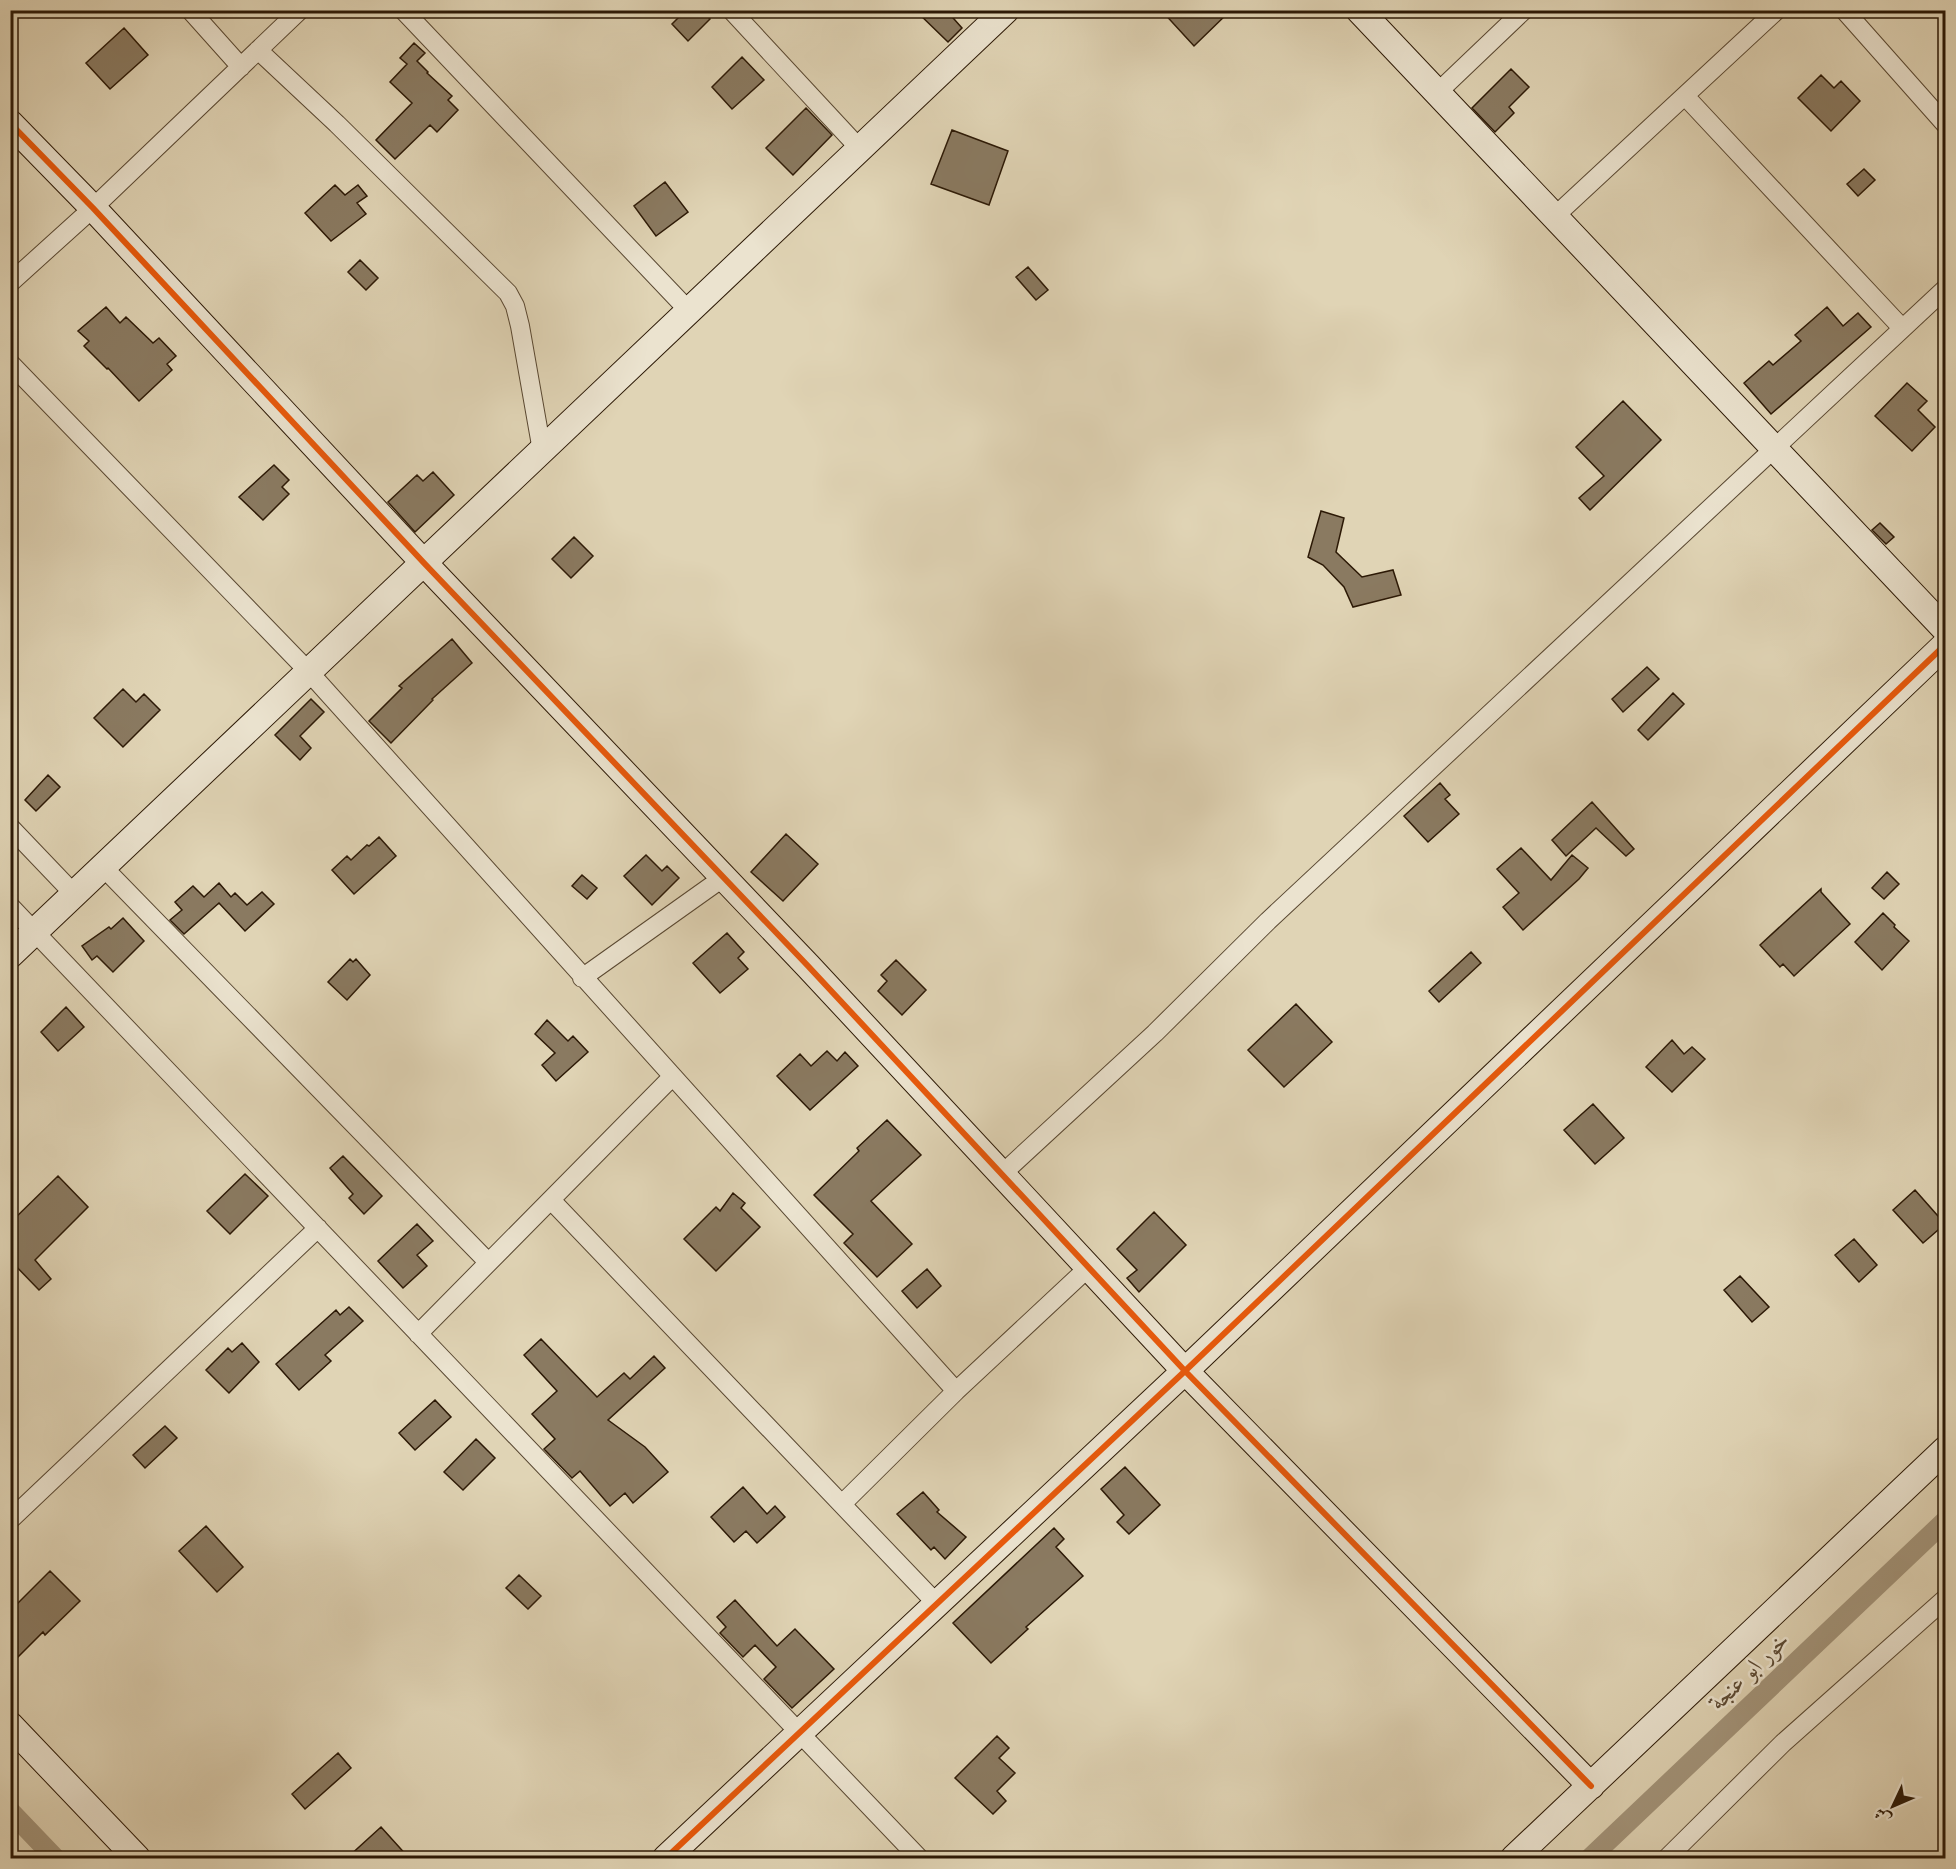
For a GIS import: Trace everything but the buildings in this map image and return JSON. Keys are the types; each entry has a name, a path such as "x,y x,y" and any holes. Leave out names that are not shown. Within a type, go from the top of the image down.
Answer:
{"street":[{"path":"190,10 241,67"},
{"path":"10,283 300,10"},
{"path":"404,10 689,311"},
{"path":"730,10 860,149"},
{"path":"10,955 1006,10"},
{"path":"1359,10 1946,630"},
{"path":"1437,93 1524,10"},
{"path":"1554,217 1777,10"},
{"path":"1845,10 1946,125"},
{"path":"258,50 338,124 508,293 515,306 520,326 542,451"},
{"path":"1685,96 1902,328"},
{"path":"10,123 93,207 424,563 724,878 1185,1371 1592,1785"},
{"path":"1002,1174 1155,1033 1268,921 1946,288"},
{"path":"10,363 309,672 956,1391"},
{"path":"666,1858 1185,1371 1946,644"},
{"path":"10,827 75,894"},
{"path":"103,867 488,1263"},
{"path":"582,978 724,878"},
{"path":"10,906 919,1858"},
{"path":"418,1334 672,1077"},
{"path":"550,1200 937,1604"},
{"path":"10,1520 318,1228"},
{"path":"842,1504 956,1391 1089,1267"},
{"path":"1514,1858 1946,1449"},
{"path":"1667,1858 1783,1743 1946,1598"},
{"path":"10,1725 137,1858"}],"waterway":[{"name":"خور ابو عنجة","path":"1590,1858 1946,1520"},
{"name":"خور ابو عنجة","path":"10,1811 55,1858"}],"cycle path":[{"path":"10,123 93,208 424,563 808,966 1185,1371 1591,1786"},
{"path":"666,1858 1185,1371 1946,644"}]}
